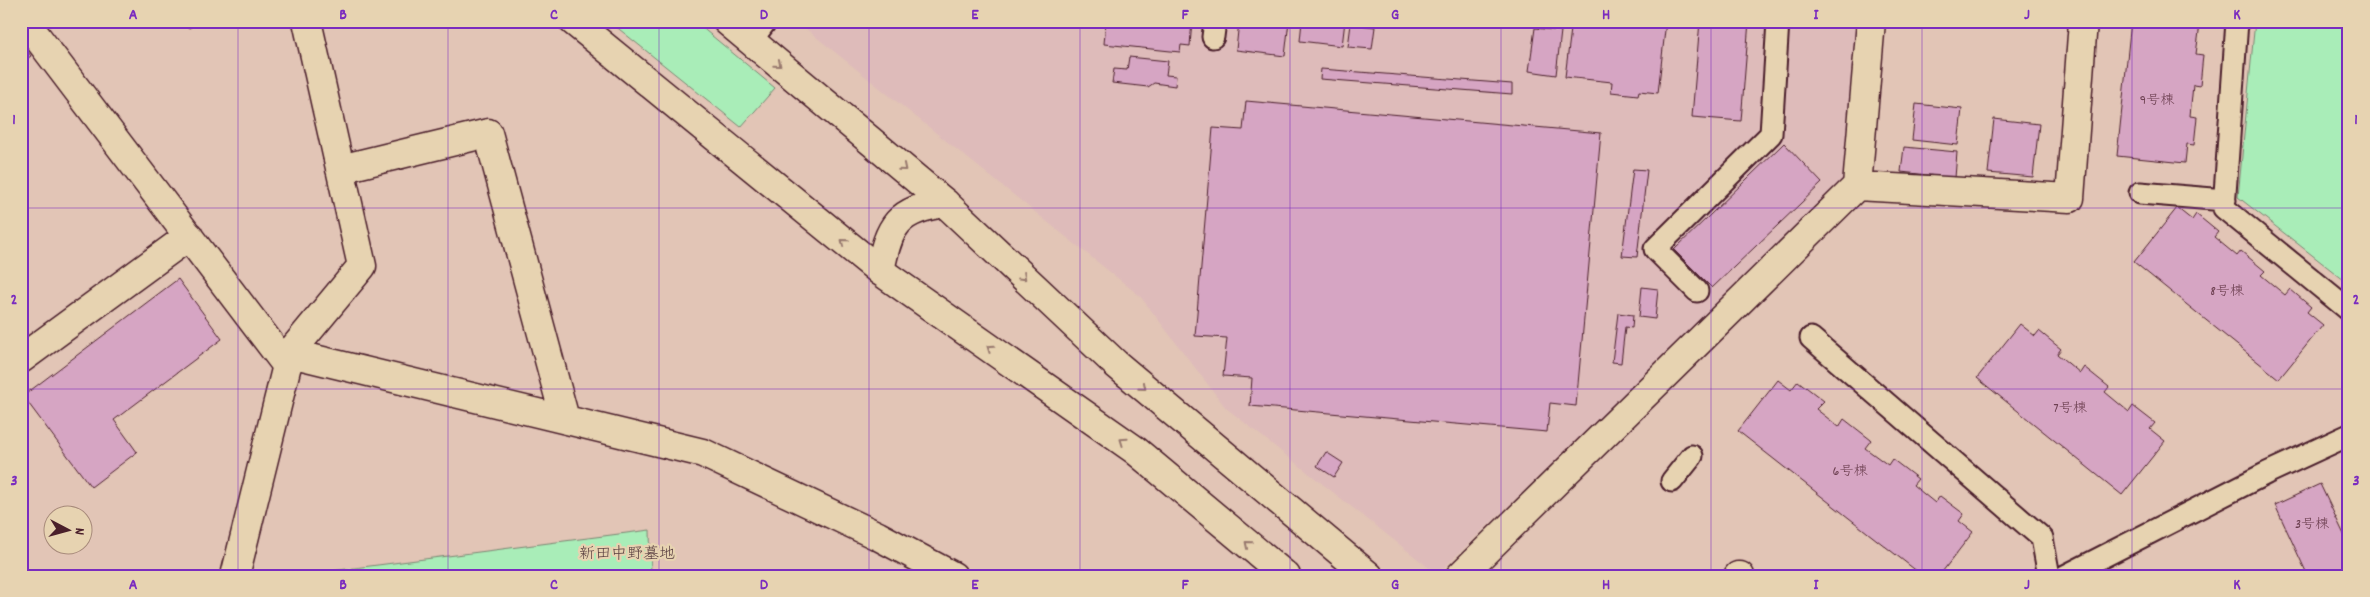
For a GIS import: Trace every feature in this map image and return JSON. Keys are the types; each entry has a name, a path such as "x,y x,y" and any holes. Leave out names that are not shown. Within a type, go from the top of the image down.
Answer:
{"street":[{"path":"24,21 189,236 288,359 566,420 703,454 878,536 953,576"},
{"path":"235,576 288,359 362,266 307,21"},
{"path":"573,21 880,271 1135,450 1286,576"},
{"path":"727,21 758,31 1116,364 1369,576"},
{"path":"1460,576 1857,186 1871,21"},
{"path":"1857,186 2070,198 2083,21"},
{"path":"340,169 488,133 566,420"},
{"path":"880,271 883,251 892,231 905,214 921,207 945,203"},
{"path":"21,359 189,236"}],"lane":[{"path":"1697,291 1655,250 1771,134 1778,21"},
{"path":"2238,21 2224,208 2349,310"},
{"path":"2140,193 2225,200"},
{"path":"1811,338 2042,538 2049,576"},
{"path":"2065,576 2267,473 2349,435"},
{"path":"1672,481 1692,456"}],"shaded area":[{"path":"796,21 1858,21 1846,183 1437,574 1226,408 1140,296"}],"green space":[{"path":"609,21 694,21 775,88 741,127"},
{"path":"2255,21 2349,21 2349,284 2238,197"},
{"name":"新田中野墓地","path":"650,530 651,576 332,576 331,571"}],"building":[{"path":"181,21 201,21 189,28"},
{"path":"1106,21 1192,21 1190,46 1181,45 1180,52 1104,44"},
{"path":"1239,21 1289,21 1285,56 1236,50"},
{"path":"1302,21 1345,21 1342,46 1300,41"},
{"path":"1572,21 1666,21 1658,93 1639,91 1638,95 1611,92 1612,82 1565,77"},
{"path":"1700,21 1749,21 1741,121 1692,117"},
{"path":"2131,21 2207,21 2206,25 2200,24 2196,54 2203,55 2200,86 2193,85 2190,116 2197,117 2194,145 2187,144 2185,163 2117,156"},
{"path":"1351,24 1375,27 1372,49 1348,47"},
{"path":"1535,28 1561,31 1556,75 1529,71"},
{"path":"21,43 31,56 21,63"},
{"path":"1129,57 1168,61 1166,75 1176,76 1175,86 1154,83 1148,87 1112,83 1114,69 1127,70"},
{"path":"1321,69 1512,84 1512,94 1320,79"},
{"path":"1246,101 1601,133 1576,406 1550,403 1547,432 1250,406 1252,378 1223,376 1227,338 1195,336 1213,128 1243,130"},
{"path":"1916,104 1962,109 1958,145 1912,140"},
{"path":"1994,119 2039,124 2033,177 1988,173"},
{"path":"1784,143 1822,183 1712,288 1674,250"},
{"path":"1904,147 1957,152 1955,178 1901,172"},
{"path":"1633,169 1647,170 1637,257 1622,256"},
{"path":"2177,208 2192,220 2196,214 2218,232 2214,237 2237,256 2241,251 2265,271 2261,275 2285,295 2290,289 2311,307 2307,312 2323,325 2279,379 2134,262"},
{"path":"178,279 222,339 114,420 137,452 91,487 23,396"},
{"path":"1642,287 1658,289 1655,319 1639,317"},
{"path":"1618,313 1633,315 1632,328 1625,327 1621,363 1612,362"},
{"path":"2020,324 2035,336 2039,331 2061,349 2057,354 2080,373 2084,367 2109,387 2105,392 2129,412 2133,406 2155,423 2150,429 2165,441 2122,495 1977,378"},
{"path":"1778,380 1791,390 1798,381 1824,401 1816,409 1839,427 1844,419 1871,440 1865,448 1888,465 1892,459 1918,479 1913,485 1935,503 1940,496 1964,514 1959,521 1973,532 1939,576 1923,576 1738,431"},
{"path":"1326,452 1343,463 1334,477 1317,466"},
{"path":"2320,484 2349,545 2349,576 2308,576 2275,505"}]}
